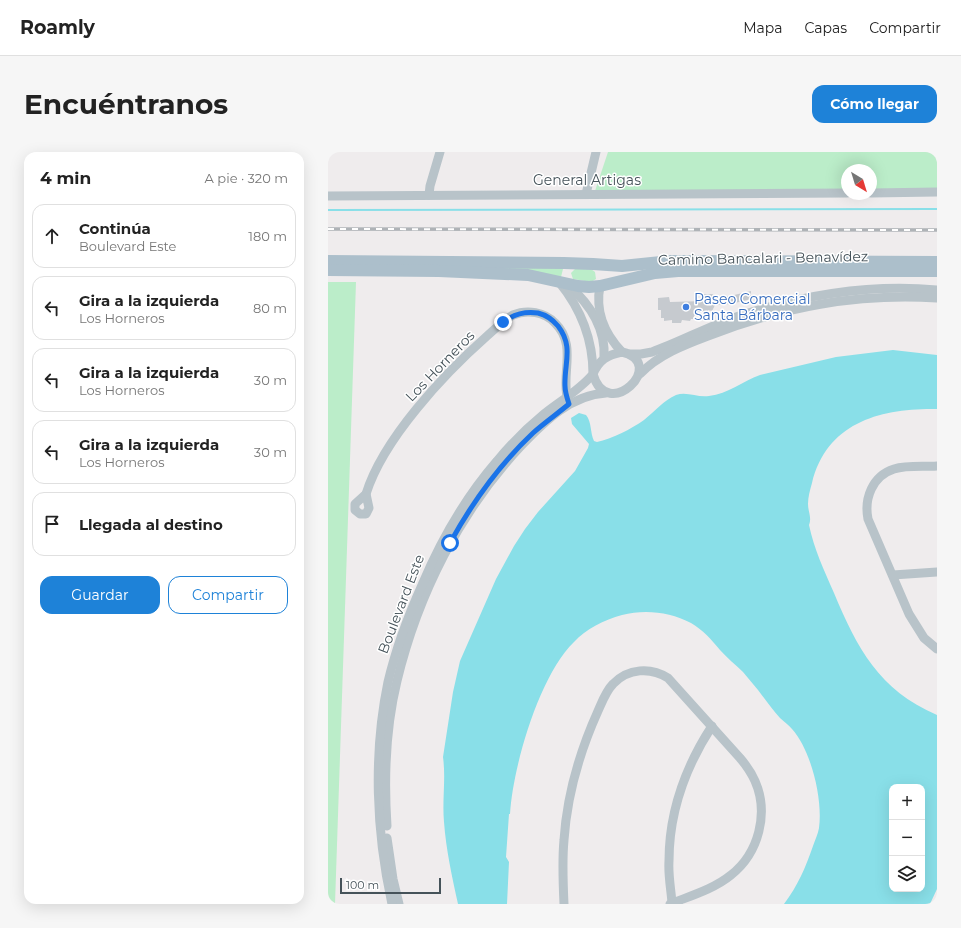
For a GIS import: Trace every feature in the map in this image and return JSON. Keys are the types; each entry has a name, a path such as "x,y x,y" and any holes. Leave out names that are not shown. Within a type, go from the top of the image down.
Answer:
{"main road":[{"name":"Camino Bancalari - Benavídez","path":"328,261 574,263 622,266 671,261 937,262"},
{"path":"563,283 566,279 567,270 574,263"},
{"path":"593,264 600,271 600,286"},
{"name":"Camino Bancalari - Benavídez","path":"328,270 528,275 563,283 589,286 600,286 655,273 678,271 937,271"}],"street":[{"path":"429,195 430,186 440,152"},
{"path":"588,152 593,162"},
{"path":"586,194 596,152"},
{"path":"877,193 937,192"},
{"name":"General Artigas","path":"328,196 841,193"},
{"path":"563,283 580,296 596,318 604,342 604,358"},
{"path":"563,283 582,318 592,353 593,374 596,384 606,393 614,393 627,389 633,385 653,357 738,324 756,315 830,302 880,289 919,288 937,290"},
{"path":"600,286 598,302 608,335 626,353 638,361 640,374"},
{"path":"855,295 937,298"},
{"name":"Los Horneros","path":"366,494 383,457 397,435 418,408 458,363 479,343 512,316 529,312 540,314 550,318 562,331 567,347 565,385 568,401"},
{"path":"593,374 596,367 604,358 626,353 641,354 653,357"},
{"name":"Boulevard Este","path":"392,904 382,773 396,682 396,667 423,601 434,566 490,475 568,401 593,374"},
{"name":"Boulevard Este","path":"568,401 585,396 606,393"},
{"path":"937,466 894,469 880,477 870,490 867,504 868,519 909,614 916,628 924,638 937,649"},
{"path":"893,575 937,572"},
{"path":"564,904 564,839 570,798 580,759 587,737 612,685 619,678 633,672 643,670 661,673 676,686 712,726 740,758 755,779 761,807 760,826 758,836 750,853 738,869 718,883 671,904 668,862 674,811 693,756 712,726"},
{"name":"Boulevard Este","path":"390,880 399,904"}],"green space":[{"path":"608,152 937,152 937,190 877,191 877,164 841,164 841,192 593,197"},
{"path":"328,264 563,268 563,269 561,277"},
{"path":"575,269 591,269 595,272 596,279 591,282 573,279 571,273"},
{"path":"328,282 356,282 335,904 328,904"}],"water":[{"path":"893,350 937,355 937,409 916,409 877,416 859,423 843,433 830,446 819,462 812,483 808,504 810,517 809,525 816,551 843,613 861,649 885,680 917,705 937,715 937,889 930,904 784,904 804,869 819,828 820,816 817,789 805,749 792,729 777,715 743,672 703,632 691,623 675,616 640,612 622,615 596,626 579,637 561,657 539,699 522,747 516,772 509,814 506,857 509,862 507,904 458,904 445,832 443,757 453,692 460,661 496,579 514,546 538,512 575,471 588,448 589,444 572,424 571,418 579,413 586,415 594,441 603,441 633,427 644,420 667,400 676,395 716,395 760,375 836,357"}],"building":[{"name":"Paseo Comercial Santa Bárbara","path":"751,291 751,299 731,304 715,305 712,311 708,310 708,312 696,312 693,319 690,321 682,320 681,323 672,323 672,320 664,321 664,318 661,318 661,310 658,310 658,298 669,297 670,302 704,301 704,294 713,294 712,296 730,296"}],"waterway":[{"path":"328,210 937,209"}],"railway":[{"path":"328,229 937,230"}],"place":[{"name":"Paseo Comercial Santa Bárbara","path":"686,307"}],"route":[{"path":"450,543 463,520 494,477 532,434 569,404 566,397 565,385 568,355 566,341 562,331 550,318 529,312 512,316 503,322"}]}
